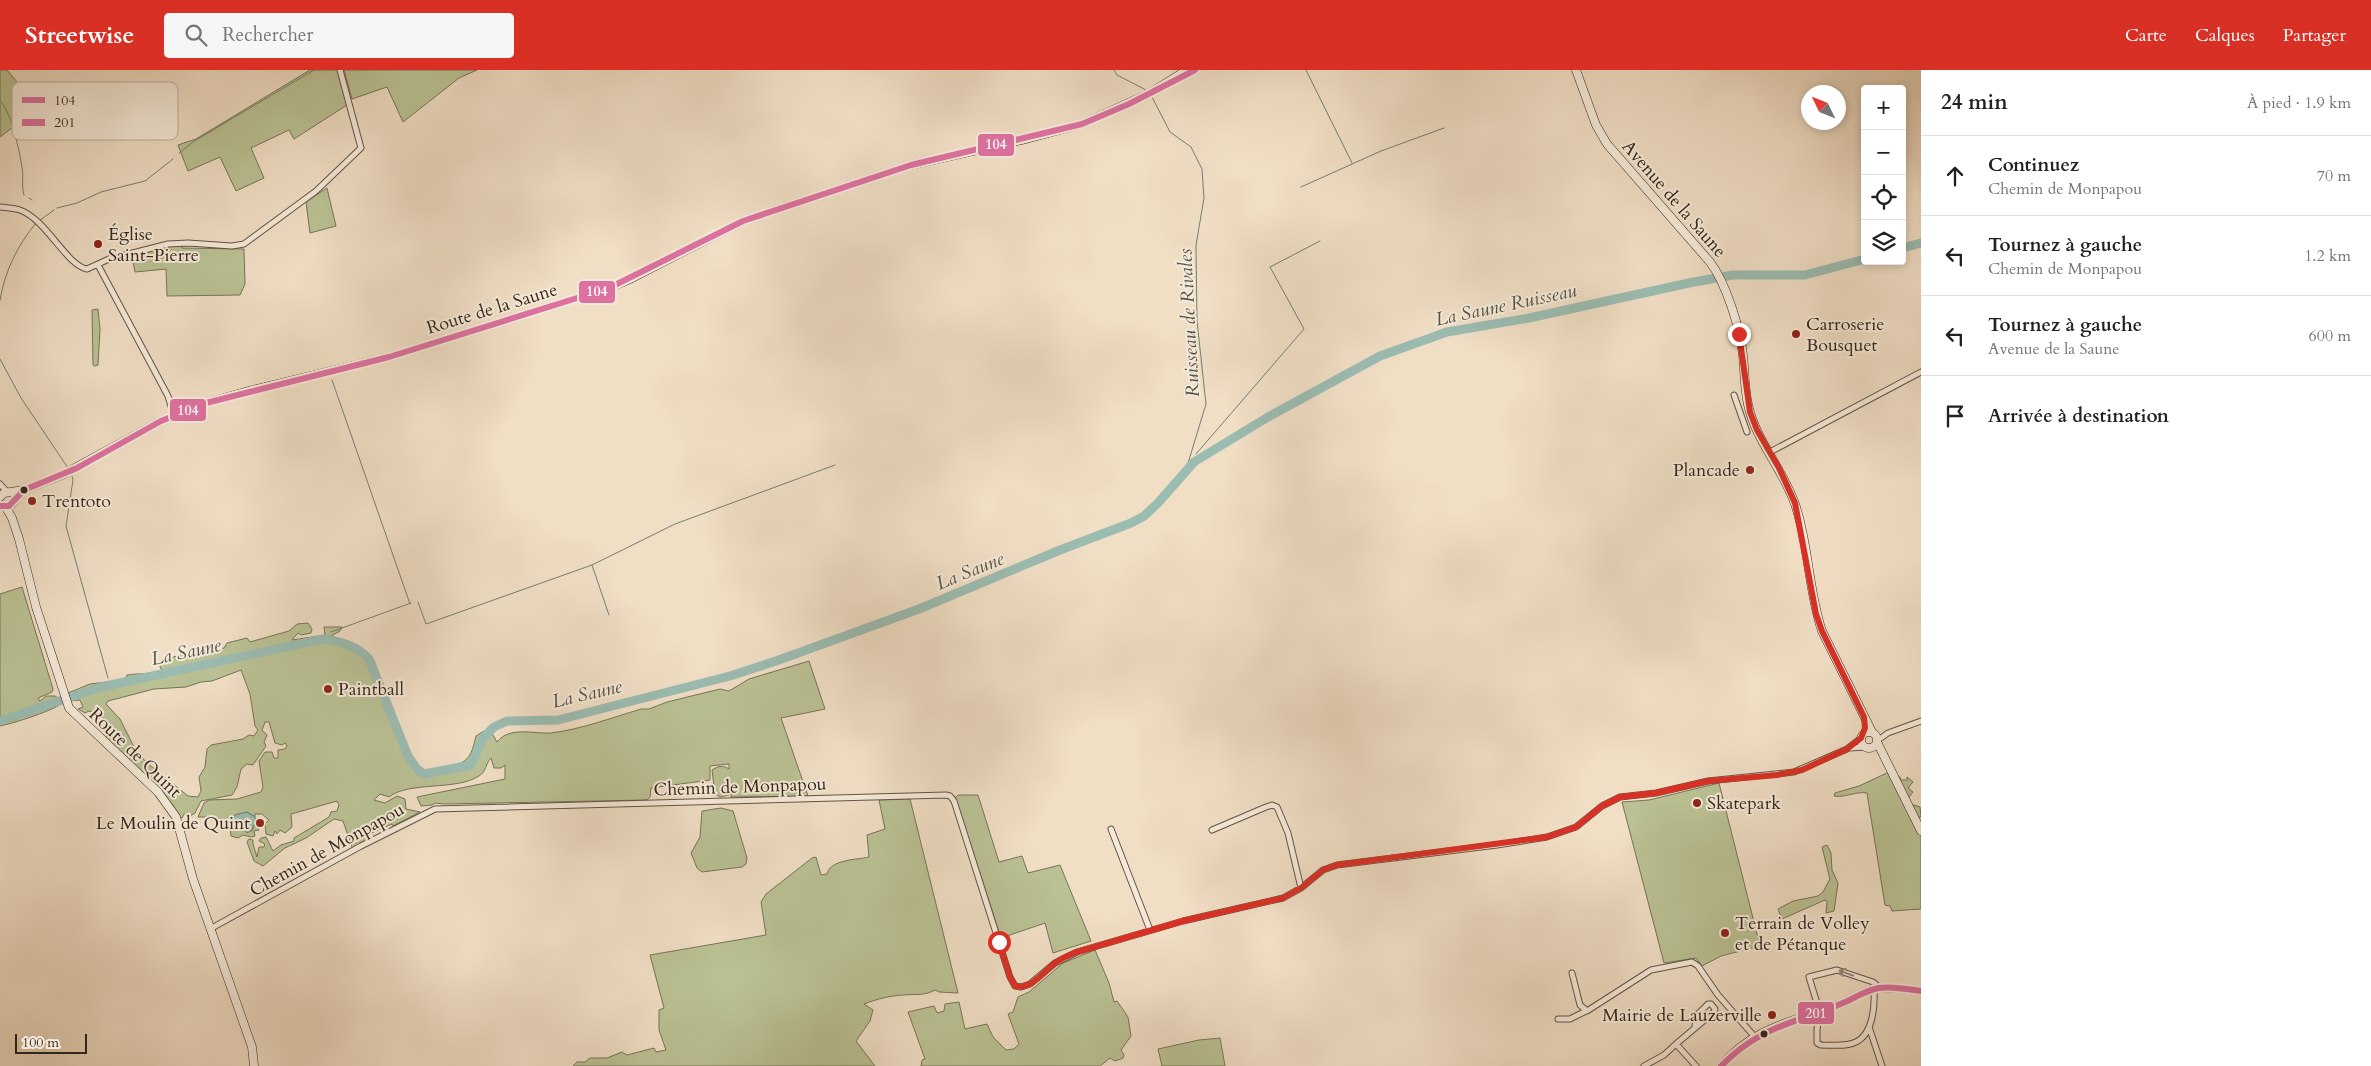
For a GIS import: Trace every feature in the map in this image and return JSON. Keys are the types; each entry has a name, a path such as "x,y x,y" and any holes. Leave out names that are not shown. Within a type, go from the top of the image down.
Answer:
{"street":[{"path":"0,207 20,210 31,216 53,237 78,266 87,269 109,259 168,244 188,243 232,246 244,244 316,191 361,148 340,70"},
{"name":"Route de la Saune","path":"5,500 77,468 141,430 174,416 236,394 389,357 590,294 632,278 722,231 753,218 911,165 1074,127 1129,104 1187,70"},
{"name":"Route de la Saune","path":"1165,84 1195,70"},
{"name":"Avenue de la Saune","path":"1576,70 1599,132 1614,153 1716,270 1742,345 1750,412 1788,485 1798,513 1810,586 1822,631 1864,717 1871,737 1885,759 1921,831"},
{"path":"98,265 168,396 174,416"},
{"path":"1770,452 1921,372"},
{"path":"1734,395 1747,432"},
{"path":"1741,415 1750,412"},
{"path":"0,485 5,500"},
{"name":"Route de Quint","path":"5,500 21,545 36,607 67,705 77,718 151,785 173,810 180,825 189,866 252,1047 254,1066"},
{"name":"Chemin de Monpapou","path":"210,929 361,846 435,809 946,794 954,801 1010,977 1015,986 1021,988 1030,984 1055,963 1077,952 1150,930 1283,898 1301,888 1323,870 1337,865 1547,837 1576,827 1602,806 1620,797 1656,793 1708,781 1787,774 1808,767 1871,737 1921,721"},
{"path":"1868,747 1871,737"},
{"path":"1868,747 1871,737"},
{"name":"Avenue de la Saune","path":"1868,747 1885,759"},
{"name":"Chemin de Monpapou","path":"1847,749 1868,747"},
{"path":"1212,830 1266,807 1272,805 1277,807 1288,833 1301,888"},
{"path":"1111,829 1150,930"},
{"path":"1558,1018 1570,1019 1594,1008 1651,970 1692,962 1698,966 1718,995 1754,1036"},
{"path":"1837,970 1873,982 1877,989 1869,1027 1861,1039 1854,1043 1821,1045 1816,1040 1819,1011 1810,976 1837,970"},
{"path":"1572,973 1580,1005 1586,1011"},
{"path":"1721,1066 1754,1036 1819,1011 1877,989 1921,990"},
{"path":"1644,1066 1664,1055 1714,1012 1715,1009 1711,1004 1708,1004 1698,1014 1695,1027"},
{"path":"1869,1027 1882,1066"},
{"path":"1676,1044 1696,1066"}],"green space":[{"path":"0,70 7,70 17,82 12,82 12,128 0,137"},
{"path":"310,70 338,70 347,105 294,139 289,130 251,148 264,178 236,191 220,157 188,171 178,145 196,139"},
{"path":"344,70 477,70 459,78 403,122 387,87 352,99"},
{"path":"327,188 336,226 310,233 306,202"},
{"path":"170,245 182,245 182,248 244,249 245,284 240,295 167,296 166,269 135,272 132,256 167,246 169,248"},
{"path":"98,309 100,329 98,365 95,366 93,365 92,310"},
{"path":"22,587 53,689 52,692 38,698 40,701 46,696 55,696 63,702 44,712 0,726 0,594"},
{"path":"308,623 312,629 311,633 301,635 298,633 292,640 325,635 324,627 342,627 340,631 331,636 355,645 365,651 374,661 412,758 421,769 427,770 445,768 464,761 472,750 476,736 484,731 493,735 497,742 502,737 515,732 551,733 574,729 641,709 649,709 667,702 720,689 729,691 749,679 809,661 825,709 781,718 808,796 731,797 731,791 729,795 720,797 715,794 712,770 720,766 729,769 729,764 710,766 710,780 651,788 650,797 647,800 435,803 421,806 417,797 505,779 505,765 501,768 494,768 491,758 482,774 469,781 408,789 389,797 380,794 374,800 385,803 397,796 405,799 406,809 420,812 393,826 392,824 369,834 371,841 353,850 343,821 334,819 306,838 285,848 263,866 254,861 247,842 249,839 253,840 257,857 259,847 264,847 265,844 259,841 261,838 266,837 273,851 281,845 294,841 294,838 329,817 331,812 337,811 339,805 337,801 291,814 292,827 285,833 280,830 277,834 275,831 273,836 266,834 265,824 269,820 262,814 255,814 255,817 247,812 235,815 232,818 232,821 242,830 252,831 256,821 259,830 254,831 255,836 243,835 238,838 231,836 230,827 206,817 198,817 204,803 209,800 237,799 261,792 263,787 259,761 265,752 272,752 274,758 278,758 278,750 285,749 287,746 285,743 282,745 275,743 269,722 265,722 262,730 267,735 264,742 266,746 253,765 247,764 241,769 237,787 232,795 201,801 195,813 190,816 184,814 182,818 178,817 173,805 133,763 127,761 104,738 113,734 101,715 89,711 85,713 78,709 83,707 80,700 70,701 68,693 90,684 124,680 127,675 162,671 158,662 183,654 190,656 224,648 227,643 247,638 250,642 289,631 297,624","holes":["241,670 250,694 255,726 258,730 254,736 249,735 243,739 211,745 207,749 205,767 199,777 201,791 198,797 188,796 147,763 136,751 120,719 106,704 108,701 154,689 186,687 212,681"]},
{"path":"1889,772 1893,778 1900,777 1901,780 1907,780 1907,777 1913,782 1908,788 1913,792 1909,797 1905,796 1911,807 1914,805 1920,807 1921,817 1917,817 1918,832 1921,836 1921,909 1892,911 1890,906 1885,905 1867,793 1834,796 1835,793 1859,786"},
{"path":"1719,783 1760,946 1721,956 1702,966 1696,958 1664,963 1622,802 1649,800"},
{"path":"958,795 978,795 999,862 1022,856 1028,873 1060,865 1091,941 1053,953 1045,923 1001,938 955,798"},
{"path":"910,799 958,993 935,990 923,994 888,997 864,1004 873,1010 870,1021 856,1041 875,1066 573,1066 577,1062 585,1062 590,1058 607,1058 622,1052 627,1055 654,1048 656,1052 666,1050 659,1030 659,1010 664,1008 650,955 766,935 761,902 766,894 812,858 816,857 821,875 827,874 833,865 869,857 867,835 885,829 879,800"},
{"path":"721,808 733,811 747,858 746,864 742,867 702,872 697,868 691,853 700,837 702,811"},
{"path":"1827,845 1831,853 1832,870 1838,883 1834,911 1826,913 1827,902 1825,900 1782,919 1778,909 1793,901 1818,896 1823,892 1830,879 1822,847"},
{"path":"1095,950 1109,983 1114,1002 1117,1001 1128,1017 1131,1036 1121,1050 1124,1055 1123,1058 1115,1061 1110,1058 1100,1066 921,1066 922,1060 925,1059 908,1012 934,1006 937,1013 944,1011 945,1004 959,1002 965,1029 987,1024 993,1037 1006,1050 1014,1049 1019,1044 1008,1014 1013,1012 1018,997 1029,992 1063,963"},
{"path":"1220,1038 1225,1066 1162,1066 1158,1049 1199,1040"}],"water":[{"path":"247,812 255,817 256,821 251,831 247,833 232,821 232,818 235,815"}],"waterway":[{"path":"179,153 196,140 314,70"},
{"name":"Ruisseau de Rivales","path":"1114,70 1117,75 1146,90"},
{"path":"1306,70 1352,163"},
{"name":"Ruisseau de Rivales","path":"1152,97 1170,132 1191,147 1202,169 1204,198 1196,245 1197,321 1206,404 1185,473"},
{"path":"0,101 8,113 12,126"},
{"path":"1301,187 1381,151 1444,128"},
{"path":"16,140 23,171 24,195"},
{"path":"57,208 77,203 101,192 145,181 173,159"},
{"path":"39,221 54,210"},
{"path":"0,300 5,279 13,259 36,223"},
{"path":"1196,454 1304,329 1270,267 1320,241"},
{"name":"La Saune Ruisseau","path":"1906,247 1921,243"},
{"name":"La Saune","path":"0,721 101,687 323,639 348,645 359,650 369,659 408,756 417,769 424,774 471,765 483,738 494,727 507,721 558,720 730,676 919,609 1060,550 1131,523 1144,516 1158,503 1194,462 1268,417 1380,356 1447,332 1529,318 1689,283 1733,275 1805,275 1861,260"},
{"path":"0,359 21,398 68,468"},
{"path":"332,380 410,604"},
{"path":"418,602 426,624 592,565 675,524 835,465"},
{"path":"72,476 66,526 108,678"},
{"path":"592,565 609,615"},
{"path":"331,632 411,603"},
{"name":"La Saune","path":"325,639 328,636"}],"transit line":[{"name":"104","path":"0,506 9,506 24,490 77,468 161,421 206,403 389,357 609,288 743,221 911,165 1082,124 1129,104 1195,70"},
{"name":"201","path":"1721,1066 1735,1053 1764,1034 1843,1003 1870,990 1889,987 1921,991"}],"place":[{"name":"Église Saint-Pierre","path":"98,244"},
{"name":"Carroserie Bousquet","path":"1796,334"},
{"name":"Plancade","path":"1750,470"},
{"name":"Trentoto","path":"32,501"},
{"name":"Paintball","path":"328,689"},
{"name":"Skatepark","path":"1697,803"},
{"name":"Le Moulin de Quint","path":"260,823"},
{"name":"Terrain de Volley et de Pétanque","path":"1725,933"},
{"name":"Mairie de Lauzerville","path":"1772,1015"}],"route":[{"path":"999,942 1013,984 1021,988 1030,984 1060,960 1077,952 1183,921 1283,898 1301,888 1323,870 1337,865 1547,837 1576,827 1614,799 1656,793 1728,778 1787,774 1808,767 1847,749 1861,738 1865,728 1864,717 1822,631 1816,614 1795,503 1788,485 1757,430 1750,412 1739,334"}]}
